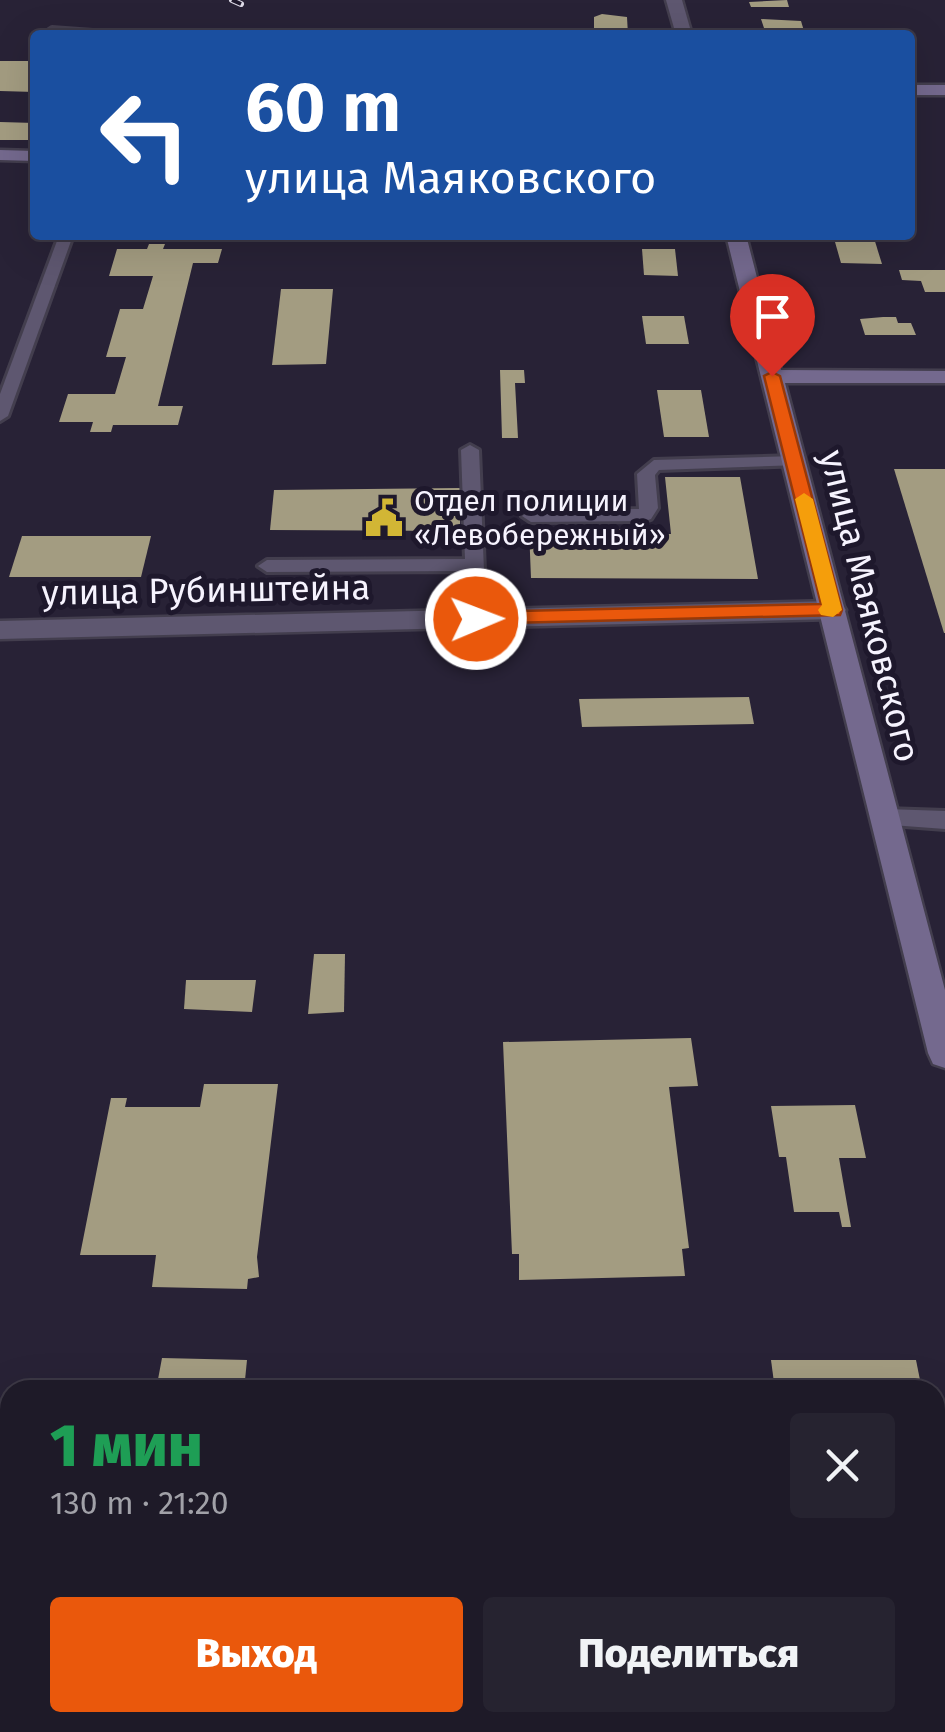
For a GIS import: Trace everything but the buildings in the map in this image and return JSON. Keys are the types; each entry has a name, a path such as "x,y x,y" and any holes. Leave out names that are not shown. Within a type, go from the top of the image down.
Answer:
{"street":[{"path":"674,0 683,30"},
{"path":"915,90 945,90"},
{"path":"0,156 30,156"},
{"name":"улица Маяковского","path":"737,240 945,1053"},
{"path":"772,376 945,377"},
{"name":"улица Рубинштейна","path":"0,630 833,610"}],"lane":[{"path":"0,416 64,241"},
{"path":"470,450 476,619"},
{"path":"531,516 645,515 650,508 647,470 654,466 795,461"},
{"path":"267,566 474,565"},
{"path":"886,818 945,820"}],"railway":[{"path":"232,0 241,4"}],"slow traffic":[{"path":"804,499 833,610 828,610"}],"place":[{"name":"Отдел полиции «Левобережный»","path":"384,518"}],"route":[{"path":"476,619 833,610 772,376"}]}
